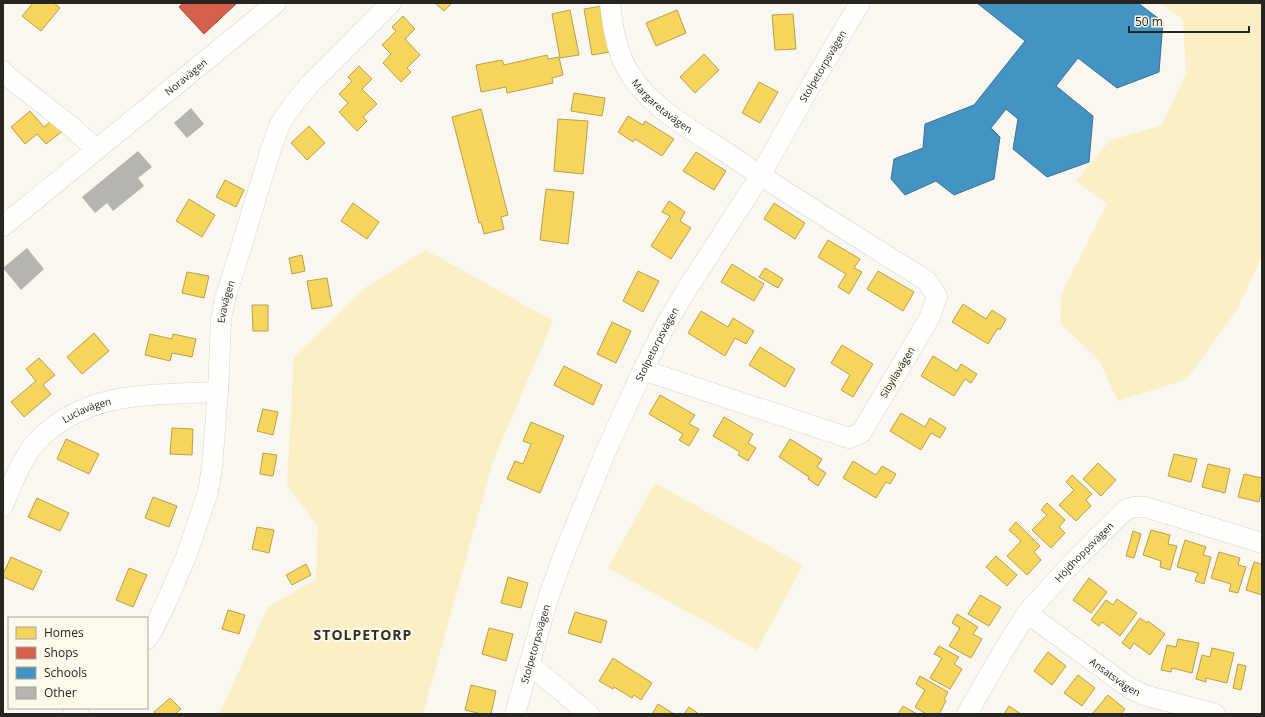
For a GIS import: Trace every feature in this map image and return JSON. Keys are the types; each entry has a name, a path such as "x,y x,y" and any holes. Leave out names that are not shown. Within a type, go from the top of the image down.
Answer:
{"street":[{"name":"Noravägen","path":"3,226 276,3"},
{"name":"Evavägen","path":"148,638 162,612 186,557 208,492 218,392 221,320 224,303 280,124 309,85 391,3"},
{"name":"Margaretavägen","path":"610,3 617,46 625,66 649,99 760,176"},
{"name":"Stolpetorpsvägen","path":"515,714 549,596 566,548 597,472 642,370 664,328 760,176 803,99 860,3"},
{"path":"3,71 7,76 67,123 96,149"},
{"name":"Sibyllavägen","path":"642,370 832,434 849,438 861,433 930,317 937,296 927,281 760,176"},
{"name":"Luciavägen","path":"3,506 14,479 28,452 44,434 64,418 84,408 102,402 128,397 218,392"},
{"name":"Höjdhoppsvägen","path":"968,714 1027,613 1074,561 1125,510 1134,507 1145,507 1262,542"},
{"name":"Ansatsvägen","path":"1027,613 1128,687 1144,696 1215,714"},
{"path":"529,664 589,714"}],"shaded area":[{"path":"1160,3 1262,3 1262,257 1236,311 1187,379 1118,401 1099,360 1060,323 1062,293 1107,204 1076,181 1109,141 1162,125 1186,74 1183,19"},
{"path":"426,250 553,321 493,461 423,714 218,714 268,607 316,579 318,526 287,485 294,357 366,287"},
{"path":"655,483 803,565 757,650 608,568"}],"building: Homes":[{"path":"33,3 54,3 60,8 41,31 22,16"},
{"path":"435,3 452,3 444,11"},
{"path":"602,6 610,52 592,55 584,9"},
{"path":"570,10 579,55 560,58 552,14"},
{"path":"677,10 686,33 656,46 646,23"},
{"path":"793,14 796,49 775,50 772,15"},
{"path":"403,16 415,29 405,39 420,55 407,68 411,72 401,82 383,63 391,54 382,45 396,31 392,27"},
{"path":"704,54 719,70 695,93 680,77"},
{"path":"547,55 548,59 559,57 563,75 552,78 553,83 507,93 506,87 481,92 476,65 502,60 504,65"},
{"path":"359,66 372,79 362,89 377,104 363,117 367,121 357,131 339,112 348,103 339,94 352,81 348,77"},
{"path":"759,82 778,92 760,123 742,113"},
{"path":"574,93 605,98 602,116 571,111"},
{"path":"481,109 508,215 501,217 504,229 484,234 481,222 479,223 452,117"},
{"path":"30,111 44,127 55,118 64,130 46,144 37,134 25,144 11,127"},
{"path":"628,116 643,125 645,121 674,139 662,156 635,139 633,142 618,132"},
{"path":"558,119 588,121 583,174 554,171"},
{"path":"309,126 325,143 307,160 291,143"},
{"path":"696,152 726,171 714,190 683,171"},
{"path":"225,180 244,190 236,207 216,197"},
{"path":"546,189 574,192 568,244 540,240"},
{"path":"189,199 215,215 202,237 176,221"},
{"path":"669,201 685,212 680,221 691,228 671,259 651,246 670,216 662,212"},
{"path":"353,203 379,222 367,239 341,221"},
{"path":"774,203 805,223 795,239 764,219"},
{"path":"828,240 860,259 854,268 862,272 849,294 838,287 846,274 818,257"},
{"path":"302,255 305,271 292,274 289,258"},
{"path":"732,264 764,284 754,301 721,282"},
{"path":"765,268 783,279 778,288 759,277"},
{"path":"638,271 659,281 643,312 623,301"},
{"path":"878,271 914,292 903,311 867,289"},
{"path":"187,272 209,276 204,298 182,293"},
{"path":"327,278 332,306 312,309 307,281"},
{"path":"963,304 986,319 992,310 1006,319 1000,330 998,328 988,344 952,322"},
{"path":"252,305 268,305 268,331 253,331"},
{"path":"701,311 728,327 733,318 754,331 746,344 735,338 725,356 688,333"},
{"path":"612,322 631,331 616,363 597,354"},
{"path":"94,333 109,351 82,374 67,357"},
{"path":"150,334 172,339 173,334 196,339 192,357 172,353 170,361 145,355"},
{"path":"842,345 873,364 853,397 841,390 850,375 831,363"},
{"path":"760,347 795,369 785,387 749,365"},
{"path":"933,356 957,371 961,364 977,374 971,383 965,379 954,396 921,376"},
{"path":"39,358 55,375 43,385 51,394 24,417 11,402 36,381 26,369"},
{"path":"564,366 602,385 593,405 554,385"},
{"path":"660,395 695,415 689,424 699,429 689,446 679,440 683,434 649,414"},
{"path":"263,409 278,412 273,435 257,431"},
{"path":"901,413 925,427 930,418 946,428 940,438 931,433 921,450 890,431"},
{"path":"724,417 753,434 748,443 756,448 748,461 738,455 740,452 713,436"},
{"path":"531,422 564,436 540,493 507,479 515,461 523,464 531,444 523,441"},
{"path":"172,428 193,429 192,455 170,454"},
{"path":"66,439 99,454 89,474 57,459"},
{"path":"790,439 822,459 817,467 826,473 818,486 808,479 809,477 779,457"},
{"path":"263,453 277,455 273,476 260,474"},
{"path":"1174,454 1197,459 1191,482 1168,476"},
{"path":"853,461 876,475 882,466 896,474 890,484 886,482 876,498 843,478"},
{"path":"1098,463 1116,480 1101,496 1083,479"},
{"path":"1208,464 1230,469 1225,493 1202,487"},
{"path":"1244,474 1262,478 1262,489 1259,502 1238,497"},
{"path":"1072,475 1092,494 1086,500 1091,506 1076,521 1059,505 1074,490 1066,482"},
{"path":"153,497 177,506 169,527 145,518"},
{"path":"37,498 69,513 60,531 28,517"},
{"path":"1047,503 1065,520 1059,527 1065,533 1051,548 1032,530 1047,515 1041,510"},
{"path":"1016,522 1040,546 1034,552 1041,560 1027,575 1007,556 1021,541 1009,530"},
{"path":"257,527 274,530 269,553 252,549"},
{"path":"1151,530 1170,535 1168,544 1177,546 1170,570 1160,567 1161,561 1143,555"},
{"path":"1133,531 1141,534 1134,558 1126,556"},
{"path":"1185,540 1206,547 1203,555 1211,557 1204,584 1195,581 1198,573 1177,567"},
{"path":"1219,552 1240,558 1238,565 1246,567 1238,593 1229,591 1231,584 1211,578"},
{"path":"996,556 1017,575 1007,586 986,567"},
{"path":"11,557 42,571 33,590 3,577"},
{"path":"1254,562 1262,564 1262,595 1246,590"},
{"path":"306,564 311,575 292,585 286,575"},
{"path":"129,568 147,575 133,607 116,600"},
{"path":"508,577 528,583 521,608 501,603"},
{"path":"1089,578 1107,592 1091,613 1073,600"},
{"path":"980,595 1001,607 989,626 968,614"},
{"path":"1117,599 1137,613 1120,636 1102,622 1099,626 1091,620 1106,600 1113,605"},
{"path":"228,610 245,615 239,634 222,629"},
{"path":"575,612 607,621 601,643 568,633"},
{"path":"957,614 978,627 973,634 982,639 971,658 949,646 960,628 952,623"},
{"path":"1140,618 1147,623 1148,621 1165,634 1150,655 1134,643 1130,649 1122,643"},
{"path":"489,628 513,634 506,661 482,654"},
{"path":"1178,639 1199,643 1192,673 1172,668 1171,672 1161,670 1167,645 1176,647"},
{"path":"939,646 959,657 954,664 962,669 950,689 930,678 942,658 934,654"},
{"path":"1212,648 1234,653 1227,683 1206,678 1206,682 1196,679 1202,655 1210,657"},
{"path":"1048,652 1066,666 1052,685 1034,671"},
{"path":"613,658 652,683 641,700 634,695 632,698 614,687 613,689 599,681"},
{"path":"1238,664 1246,666 1241,690 1233,688"},
{"path":"1078,675 1095,688 1082,706 1064,693"},
{"path":"920,676 948,692 944,700 946,701 939,714 926,714 915,707 925,690 916,684"},
{"path":"471,685 496,691 491,714 482,714 465,710"},
{"path":"1108,695 1125,709 1121,714 1094,714 1093,713"},
{"path":"170,698 181,709 175,714 156,714 154,712"},
{"path":"658,704 674,714 652,714"},
{"path":"903,706 917,714 898,714"},
{"path":"1009,706 1021,714 1004,714"},
{"path":"689,707 699,714 684,714"}],"building: Shops":[{"path":"183,3 237,3 204,34 179,7"}],"building: Schools":[{"path":"977,3 1138,3 1163,22 1159,72 1117,88 1078,58 1056,86 1093,116 1089,162 1047,177 1013,149 1018,119 1006,109 991,128 1000,137 994,179 954,195 936,181 905,195 891,179 894,159 923,148 925,124 974,105 1025,41"}],"building: Other":[{"path":"191,108 204,124 187,138 174,123"},
{"path":"138,151 152,167 138,178 144,186 113,211 107,203 95,213 82,197"},
{"path":"27,248 44,269 21,290 3,268"}],"district":[{"name":"STOLPETORP","path":"363,634"}]}
